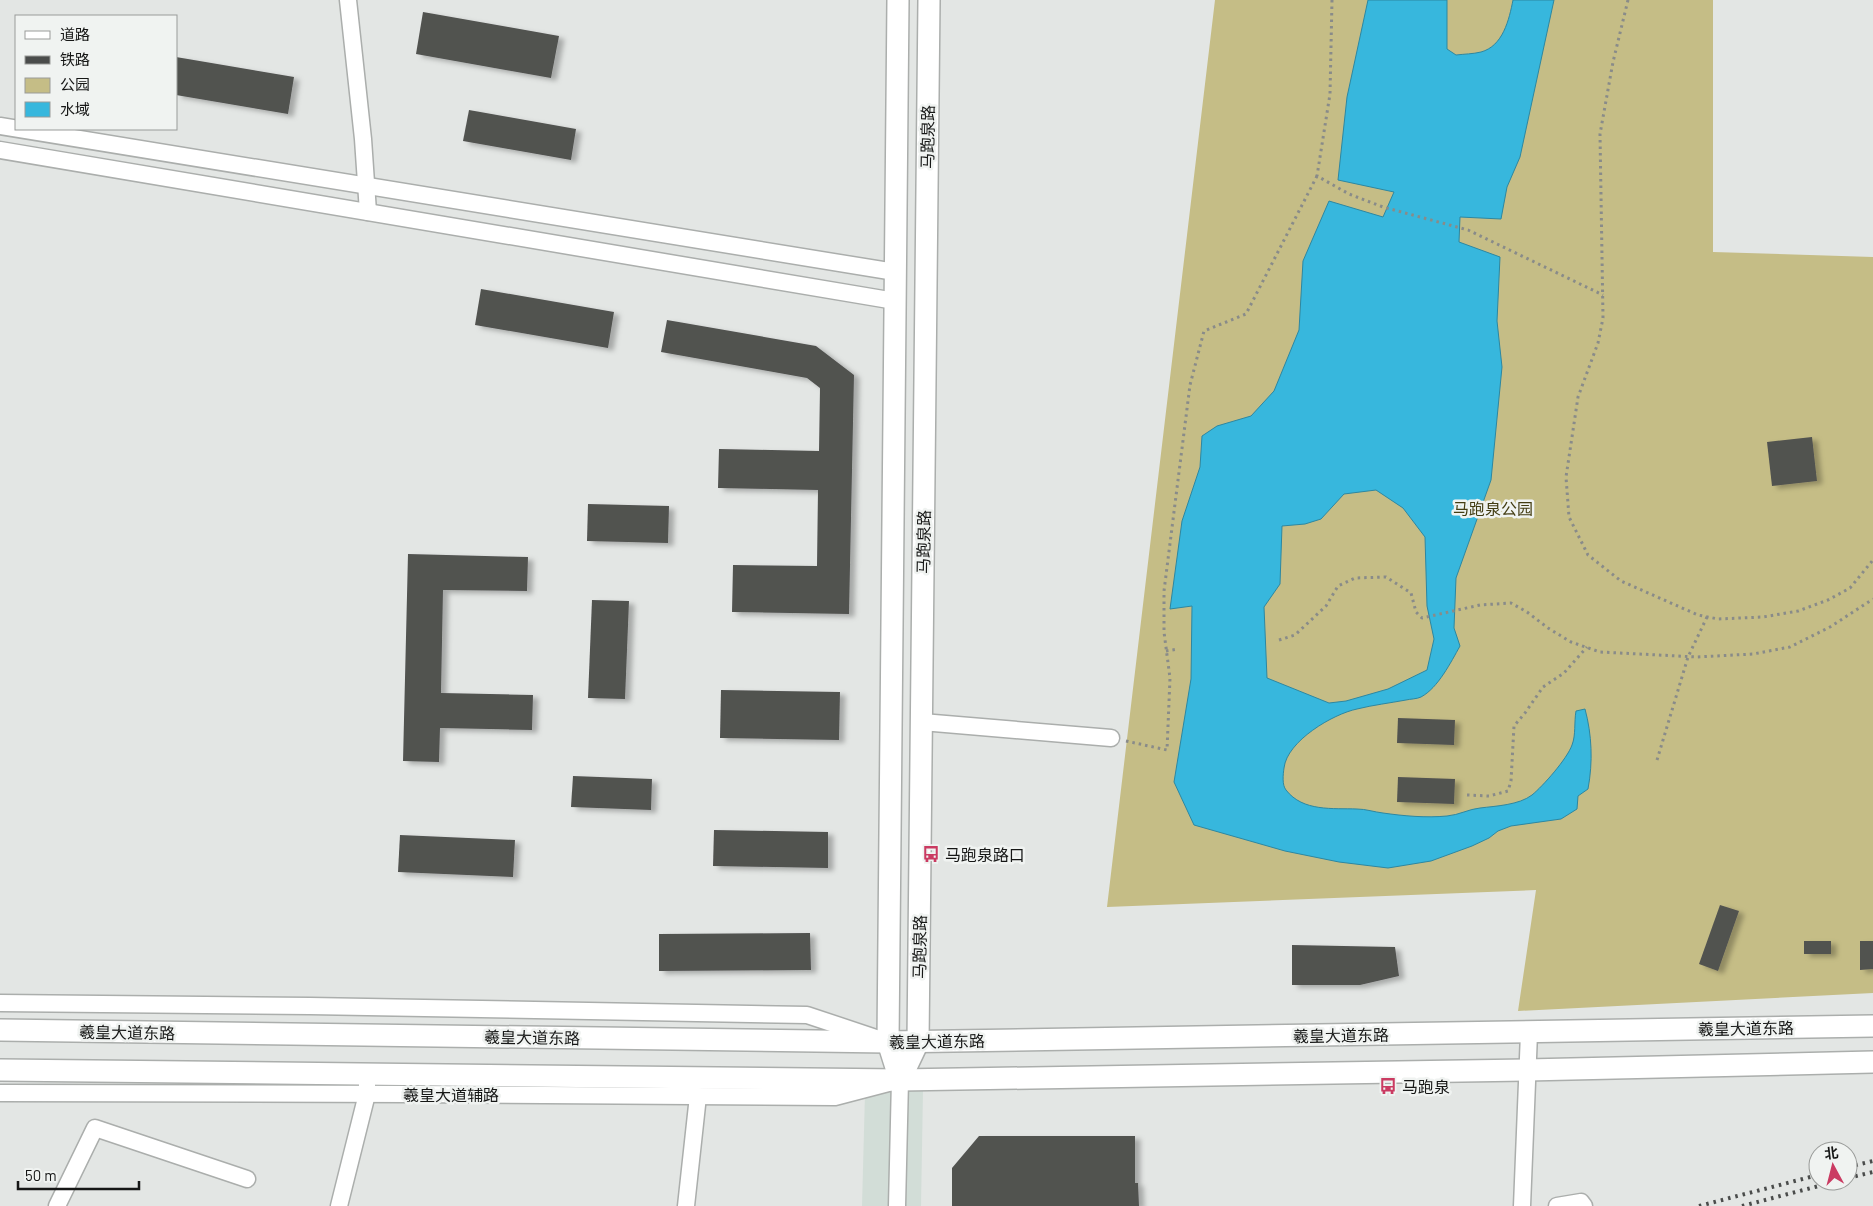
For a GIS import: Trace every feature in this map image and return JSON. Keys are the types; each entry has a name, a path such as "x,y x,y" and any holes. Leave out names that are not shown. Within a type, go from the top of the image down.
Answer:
{"main road":[{"name":"马跑泉路","path":"898,0 888,1042 900,1080"},
{"name":"马跑泉路","path":"900,1080 918,1042 929,0"},
{"name":"羲皇大道东路","path":"0,1030 918,1042 1873,1026"},
{"path":"0,1070 367,1084 900,1080 1527,1070 1873,1062"}],"street":[{"path":"348,0 363,139 368,212"},
{"path":"0,126 15,128"},
{"path":"24,130 895,272"},
{"path":"0,150 895,301"},
{"path":"922,722 1111,738"},
{"path":"0,1003 807,1014 888,1042"},
{"path":"1522,1206 1529,1032"},
{"name":"羲皇大道辅路","path":"0,1094 367,1084 698,1096 835,1097 900,1080"},
{"name":"马跑泉路","path":"897,1206 900,1080"},
{"path":"339,1206 367,1084"},
{"path":"686,1206 698,1096"},
{"path":"57,1206 95,1128 247,1179"},
{"path":"1557,1206 1581,1202 1584,1206"}],"path":[{"path":"1111,738 1167,750 1170,678 1164,632 1164,591 1190,386 1204,331 1246,314 1317,176 1330,94 1332,0"},
{"path":"1628,0 1613,62 1600,134 1603,318 1598,343 1578,397 1566,477 1569,517 1588,555 1621,581 1698,615 1707,617 1763,617 1798,611 1828,600 1850,588 1873,560"},
{"path":"1317,176 1349,194 1383,208 1468,230 1603,295"},
{"path":"1279,640 1295,635 1326,606 1338,586 1355,578 1386,577 1410,593 1416,612 1422,618 1465,607 1511,603 1528,612 1548,628 1572,642 1600,652 1688,657 1753,654 1790,647 1830,627 1873,599"},
{"path":"1657,760 1688,657 1707,617"},
{"path":"1467,795 1489,796 1508,791 1514,726 1543,687 1564,673 1586,647"},
{"path":"1166,651 1178,649"}],"shaded area":[{"path":"923,1090 921,1206 862,1206 865,1093"}],"green space":[{"name":"马跑泉公园","path":"1215,0 1713,0 1713,252 1873,257 1873,993 1518,1011 1536,890 1107,907"}],"water":[{"path":"1368,0 1447,0 1447,49 1456,55 1481,52 1495,44 1507,24 1513,0 1554,0 1520,157 1507,187 1501,219 1460,217 1459,242 1500,257 1497,321 1502,367 1491,480 1456,578 1454,628 1460,646 1438,681 1421,697 1369,706 1347,712 1313,730 1293,748 1287,758 1283,780 1286,790 1293,797 1310,805 1328,808 1360,809 1407,816 1439,817 1514,803 1532,795 1560,765 1573,741 1576,711 1585,709 1591,749 1588,789 1578,796 1577,809 1561,819 1511,826 1472,846 1431,861 1388,868 1339,862 1285,851 1194,825 1174,782 1191,679 1192,606 1170,609 1182,521 1200,467 1202,436 1217,426 1251,416 1274,391 1299,330 1303,261 1329,201 1383,217 1394,192 1338,180 1347,97","holes":["1376,490 1403,508 1425,537 1427,606 1434,639 1427,670 1388,689 1346,701 1329,703 1267,678 1264,607 1280,584 1282,526 1305,524 1321,519 1344,494"]}],"building":[{"path":"423,12 559,36 551,78 416,54"},
{"path":"178,57 294,77 288,114 178,95"},
{"path":"469,110 576,129 571,160 463,141"},
{"path":"481,289 614,312 608,348 475,325"},
{"path":"667,320 816,346 854,375 849,614 732,612 733,565 817,566 818,490 718,488 719,449 819,451 820,388 807,378 661,352"},
{"path":"1812,437 1817,481 1772,486 1767,442"},
{"path":"588,504 669,506 668,543 587,541"},
{"path":"408,554 528,557 527,591 443,590 441,693 533,695 532,730 440,728 439,762 403,761"},
{"path":"592,600 629,601 625,699 588,698"},
{"path":"721,690 840,692 839,740 720,738"},
{"path":"1398,718 1455,720 1454,745 1397,743"},
{"path":"573,776 652,779 651,810 571,807"},
{"path":"1398,777 1455,779 1454,804 1397,802"},
{"path":"714,830 828,832 828,868 713,866"},
{"path":"400,835 515,840 513,877 398,872"},
{"path":"1720,905 1739,911 1718,971 1699,964"},
{"path":"810,933 811,970 659,971 659,934"},
{"path":"1804,941 1831,941 1831,954 1804,954"},
{"path":"1860,941 1873,941 1873,969 1860,970"},
{"path":"1292,945 1395,947 1399,976 1360,985 1292,985"},
{"path":"979,1136 1135,1136 1135,1183 1138,1183 1139,1206 952,1206 952,1168"}],"railway":[{"path":"1858,1165 1873,1161"},
{"path":"1858,1176 1873,1172"},
{"path":"1699,1206 1808,1178"},
{"path":"1742,1206 1808,1189"}],"place":[{"name":"马跑泉路口","path":"931,854"},
{"name":"马跑泉","path":"1388,1086"}]}
